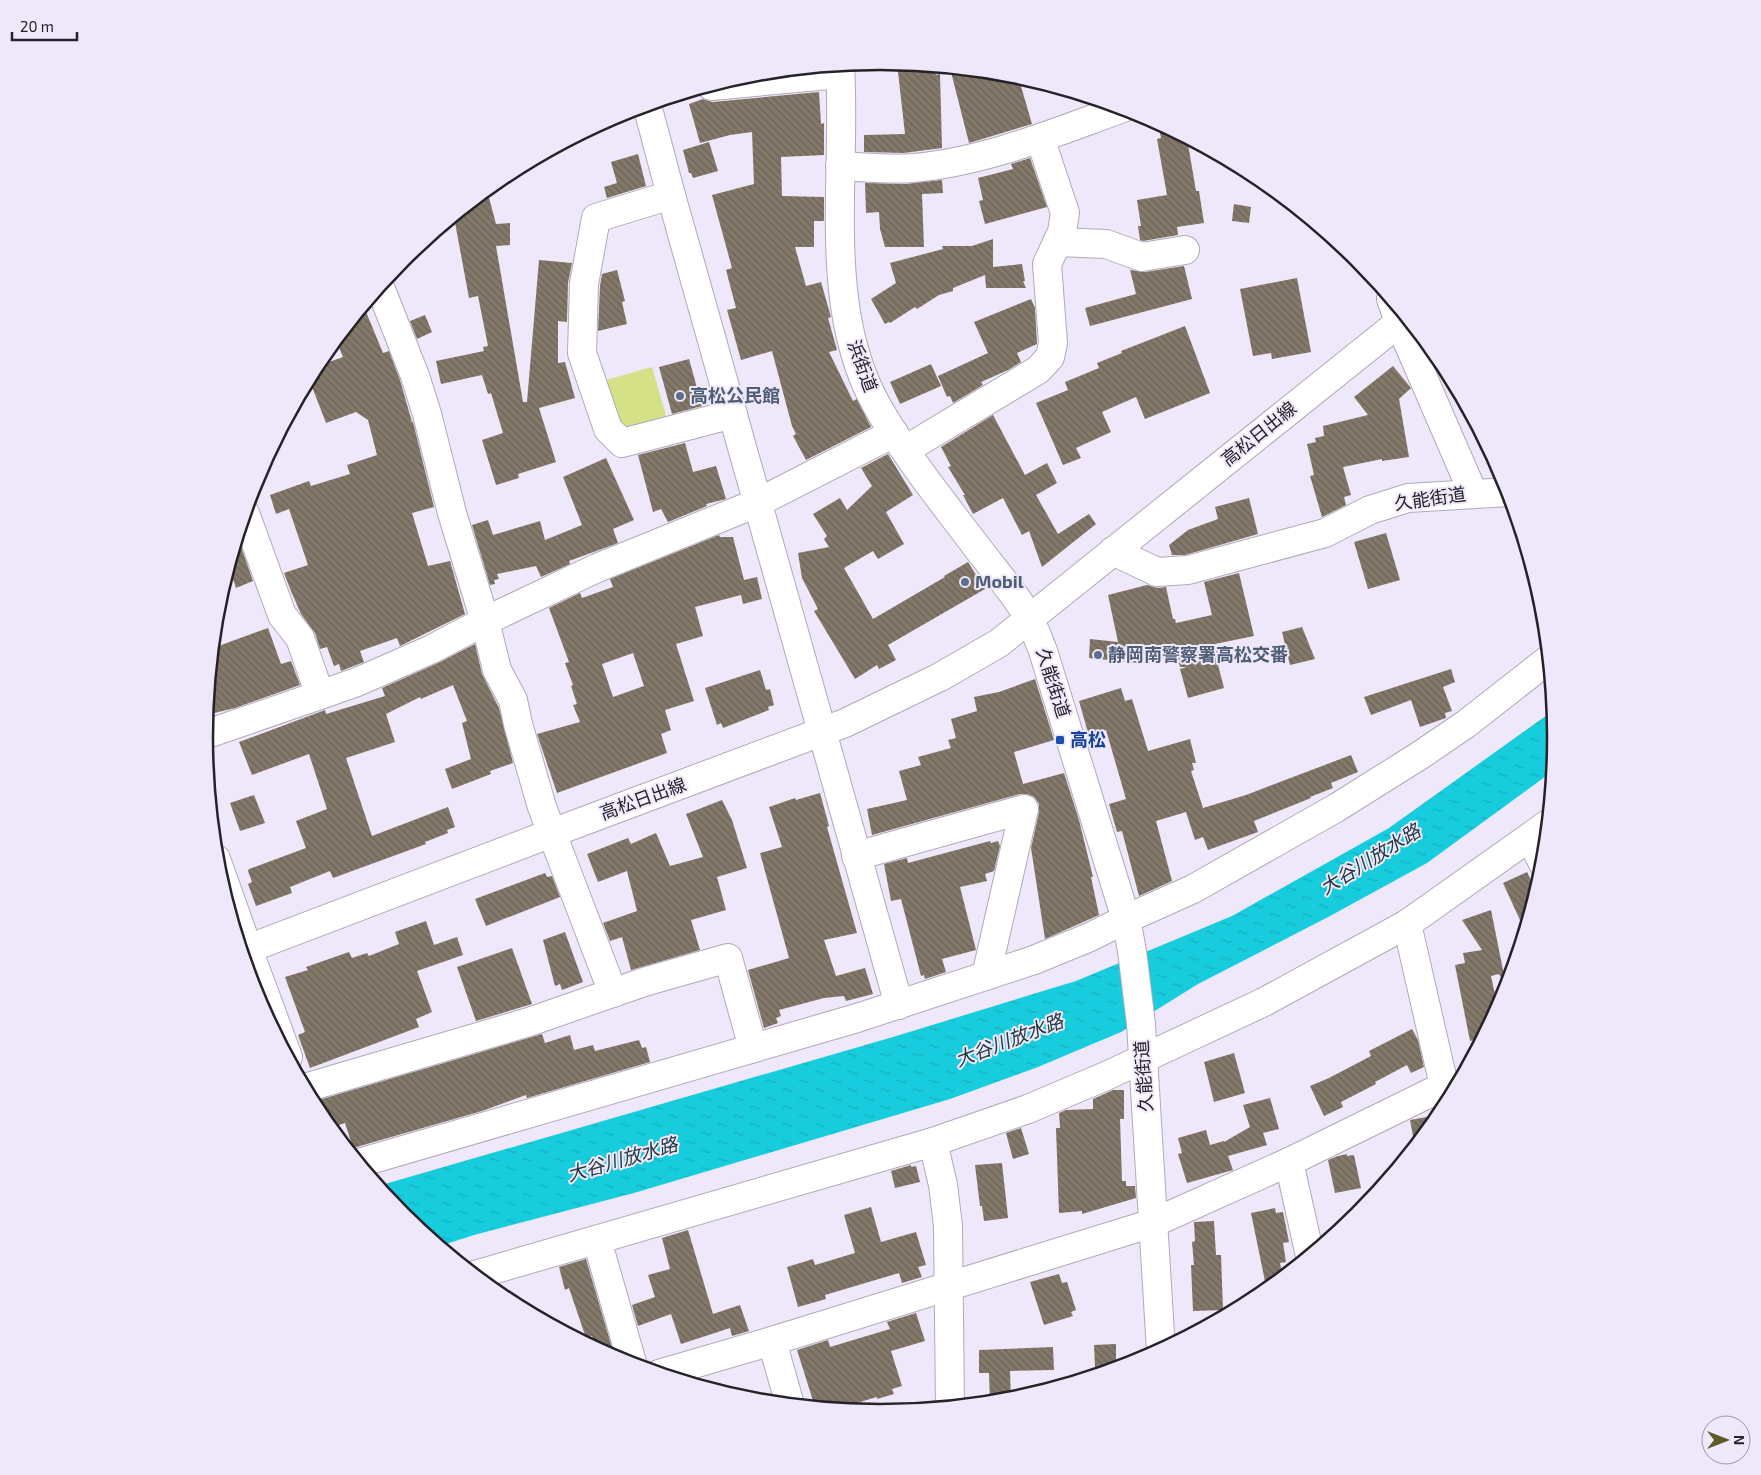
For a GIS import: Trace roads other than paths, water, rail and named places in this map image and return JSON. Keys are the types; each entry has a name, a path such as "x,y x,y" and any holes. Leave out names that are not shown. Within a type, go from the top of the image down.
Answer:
{"street":[{"name":"浜街道","path":"840,71 842,275 846,315 862,373 876,403 900,441 1029,618"},
{"path":"649,112 821,733 899,1005"},
{"path":"840,166 913,168 979,157 1040,138 1112,112"},
{"path":"213,732 357,682 597,568 757,503 900,441 1038,370 1050,357 1053,343 1047,264 1062,232 1066,213 1040,138"},
{"path":"671,195 596,218 584,284 582,353 608,428 622,443 733,414"},
{"path":"1057,242 1106,244 1142,257 1185,250"},
{"path":"383,293 425,407 452,513 485,621 497,670 513,700 542,807 613,993"},
{"name":"高松日出線","path":"1114,551 1396,314"},
{"path":"1402,321 1473,493"},
{"name":"久能街道","path":"1114,551 1157,572 1188,570 1326,534 1370,510 1408,498 1501,492"},
{"path":"248,522 282,615 300,638 320,695"},
{"path":"1029,618 1114,551"},
{"name":"高松日出線","path":"247,949 845,724 940,677 999,644 1029,618"},
{"name":"久能街道","path":"1029,618 1043,651 1126,918 1137,988 1143,1058 1160,1343"},
{"path":"365,1161 857,1018 1034,960 1090,937 1126,918 1193,889 1288,837 1336,808 1466,724 1543,662"},
{"path":"856,856 1024,809 986,976"},
{"path":"482,1273 933,1142 1028,1109 1106,1076 1264,1002 1407,924 1539,831"},
{"path":"1407,924 1446,1092"},
{"path":"311,1086 528,1022 644,982 728,958 753,1048"},
{"path":"670,1371 1153,1223 1444,1095"},
{"path":"933,1142 943,1185 948,1226 950,1401"},
{"path":"1289,1162 1309,1249"},
{"path":"597,1240 630,1356"},
{"path":"772,1341 788,1398"}],"water":[{"name":"大谷川放水路","path":"1547,715 1547,775 1427,863 1330,916 1198,984 1121,1032 1038,1067 950,1099 634,1193 446,1244 385,1184 893,1037 1076,981 1232,916 1389,828"}],"place":[{"name":"高松公民館","path":"680,396"},
{"name":"Mobil","path":"965,582"},
{"name":"静岡南警察署高松交番","path":"1098,655"},
{"name":"高松","path":"1060,740"}]}
